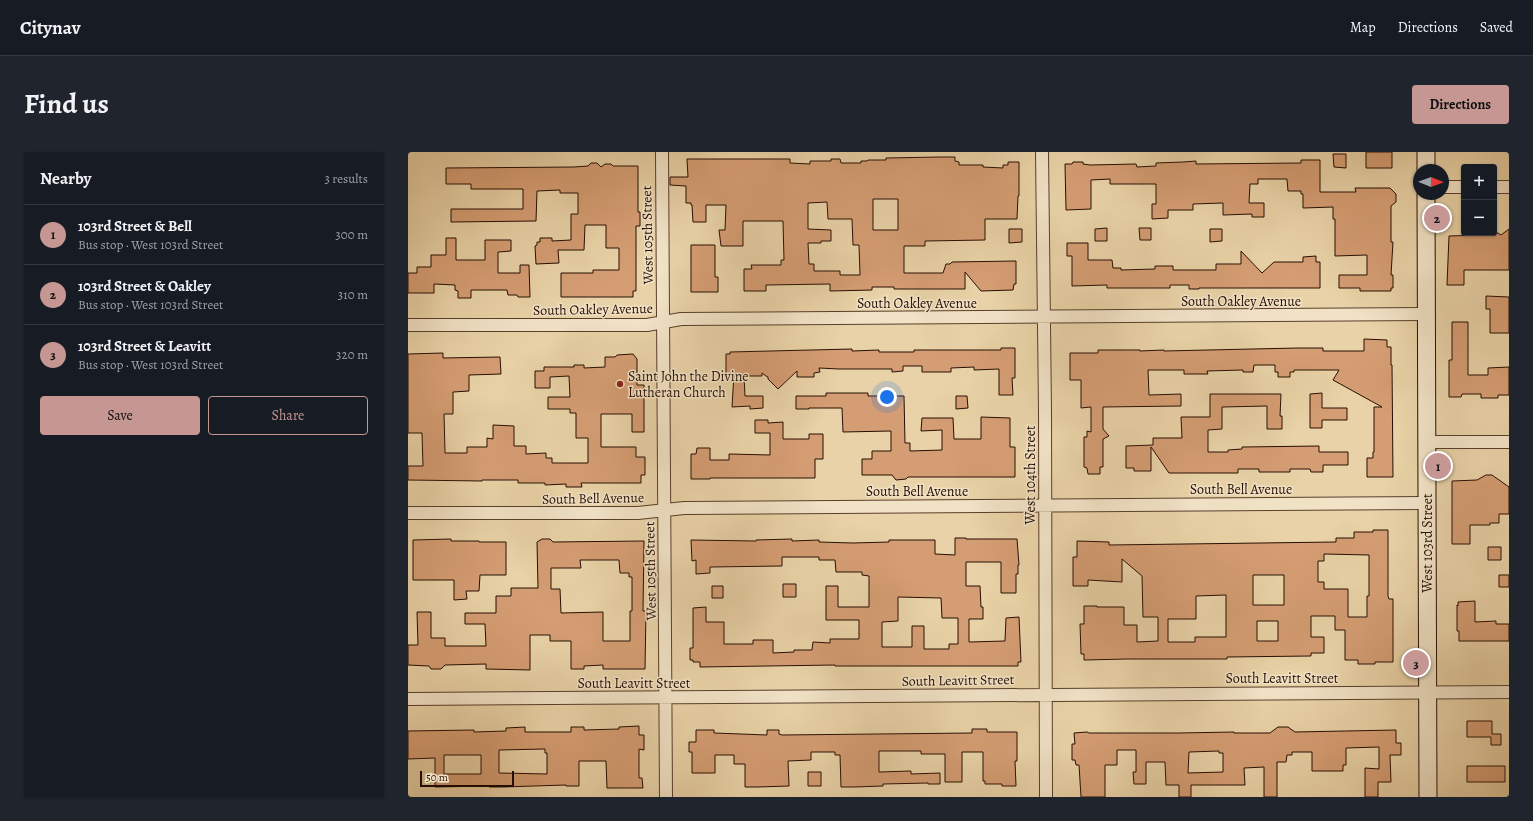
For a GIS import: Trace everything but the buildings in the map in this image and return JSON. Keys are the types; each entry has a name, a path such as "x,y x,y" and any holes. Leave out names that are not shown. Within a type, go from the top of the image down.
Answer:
{"main road":[{"path":"1426,152 1426,164"},
{"name":"West 103rd Street","path":"1426,200 1428,797"}],"street":[{"name":"West 105th Street","path":"662,152 666,797"},
{"name":"West 104th Street","path":"1042,152 1046,797"},
{"path":"1449,187 1461,187"},
{"path":"1497,187 1509,187"},
{"name":"South Oakley Avenue","path":"408,325 647,325 681,319 1426,314"},
{"path":"1427,442 1509,442"},
{"name":"South Bell Avenue","path":"408,513 638,513 684,508 1427,503"},
{"name":"South Leavitt Street","path":"408,699 1509,692"}],"place":[{"name":"103rd Street & Oakley","path":"1437,218"},
{"name":"Saint John the Divine Lutheran Church","path":"620,384"},
{"name":"103rd Street & Bell","path":"1438,466"},
{"name":"103rd Street & Leavitt","path":"1416,663"}]}
